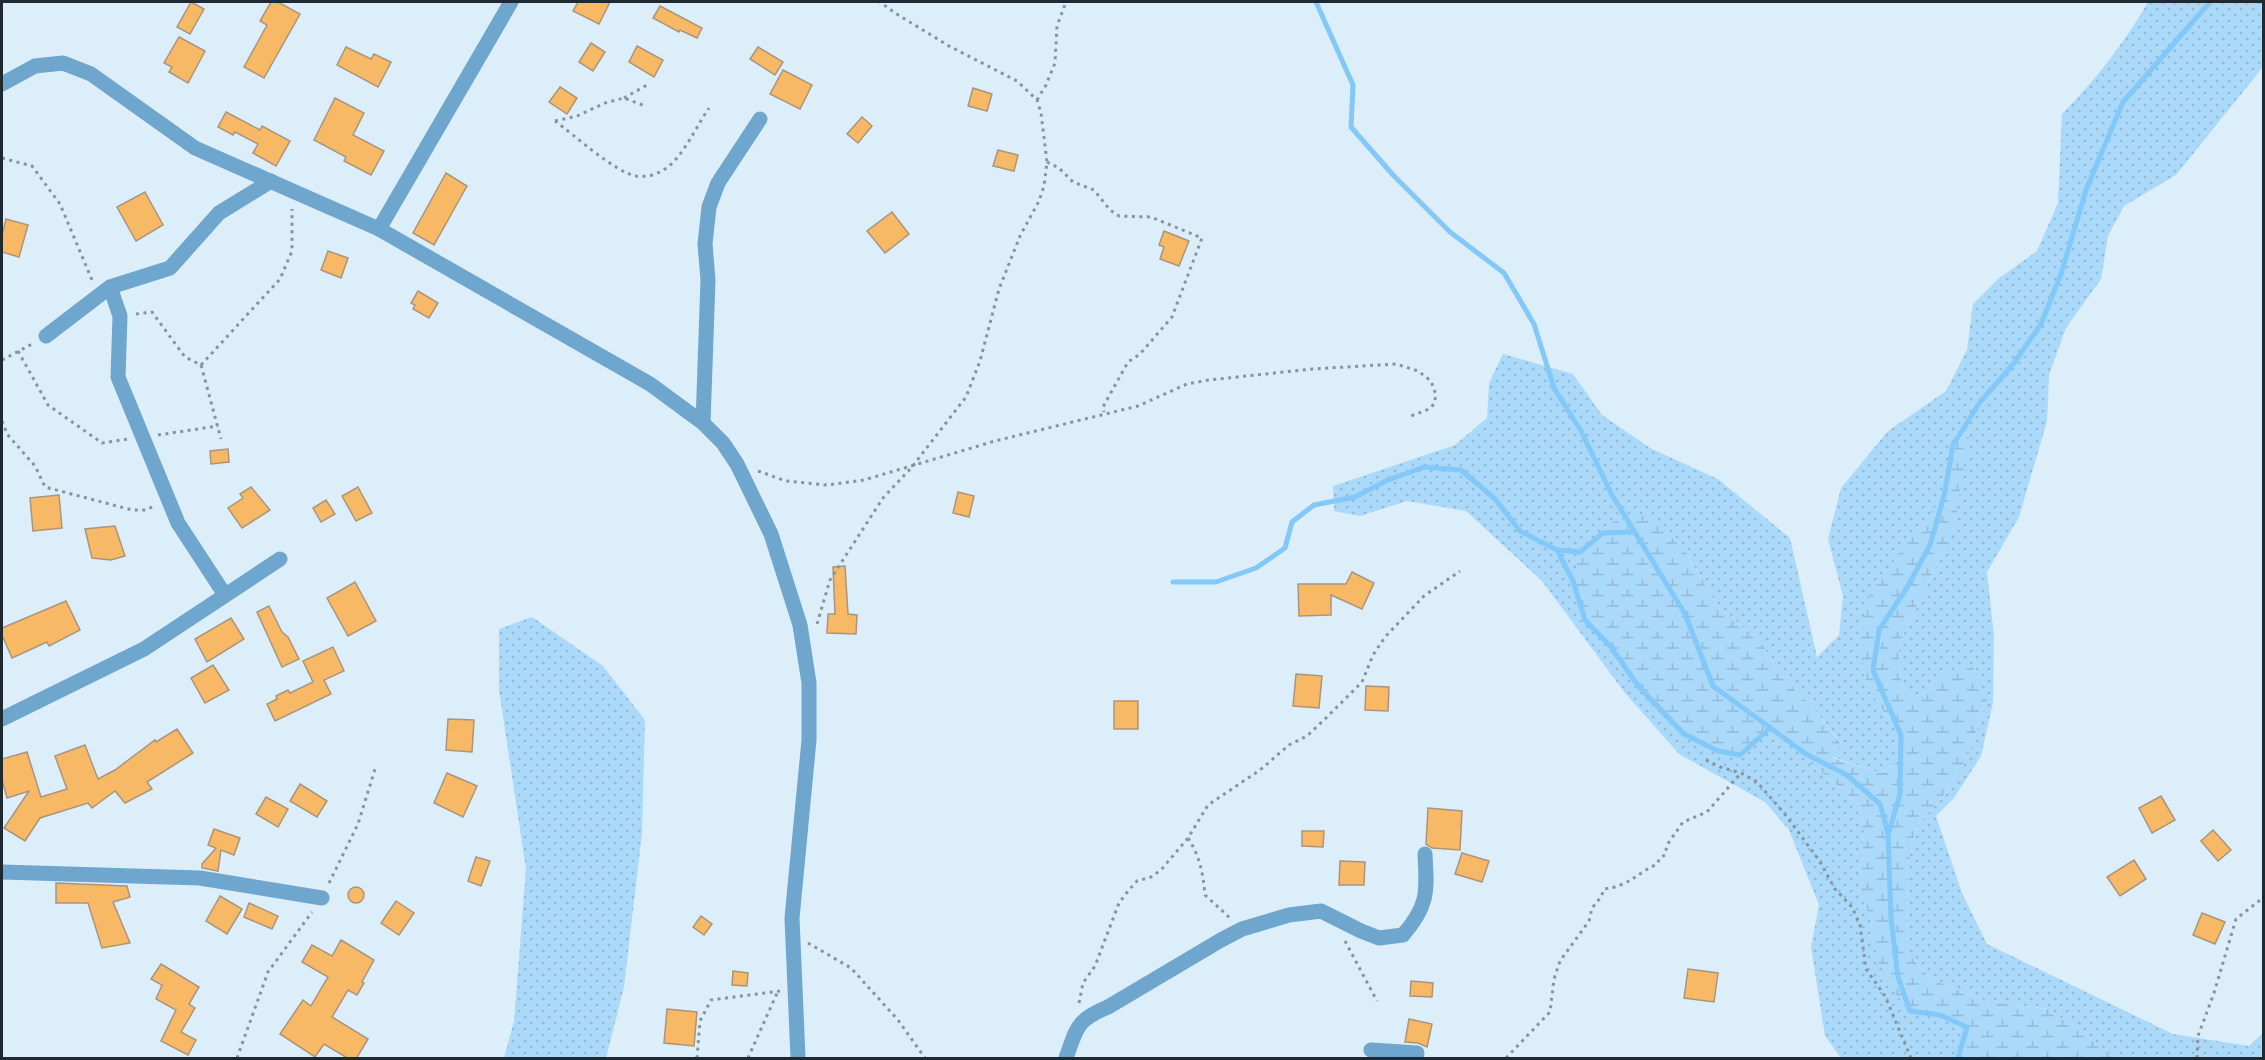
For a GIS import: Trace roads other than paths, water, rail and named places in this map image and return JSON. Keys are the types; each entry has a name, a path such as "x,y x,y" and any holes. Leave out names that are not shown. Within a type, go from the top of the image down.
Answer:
{"street":[{"path":"380,229 511,2"},
{"path":"2,84 35,66 63,63 91,74 195,148 380,229 650,384 703,423 723,443 737,464 771,534 800,625 809,683 809,740 792,918 798,1059"},
{"path":"703,423 708,280 705,244 709,207 718,183 760,119"},
{"path":"46,336 105,292 170,268 219,213 272,181"},
{"path":"105,292 120,316 118,377 178,523 225,595"},
{"path":"2,719 144,649 280,559"},
{"path":"1066,1059 1077,1026 1089,1015 1108,1007 1242,929 1289,915 1321,911 1379,938 1403,935 1424,906 1427,883 1425,854"},
{"path":"2,872 200,878 322,898"},
{"path":"1371,1050 1416,1053 1416,1059"}],"waterway":[{"path":"1316,2 1353,85 1351,127 1393,175 1450,232 1504,273 1534,324 1554,388 1581,431 1612,495 1685,614 1713,686 1806,754 1847,775 1880,804 1888,833 1891,918 1898,977 1910,1011 1940,1015 1967,1027 1958,1058"},
{"path":"1889,832 1900,794 1901,735 1873,670 1879,630 1908,586 1930,545 1944,496 1953,445 1980,402 2014,363 2041,324 2061,274 2086,190 2123,102 2210,2"},
{"path":"1173,582 1216,582 1256,568 1285,548 1292,522 1314,505 1355,497 1388,480 1424,467 1461,470 1495,499 1520,531 1557,550 1580,552 1603,533 1634,532"},
{"path":"1557,550 1573,581 1585,620 1611,647 1639,687 1684,734 1718,751 1740,755 1770,728"}]}
